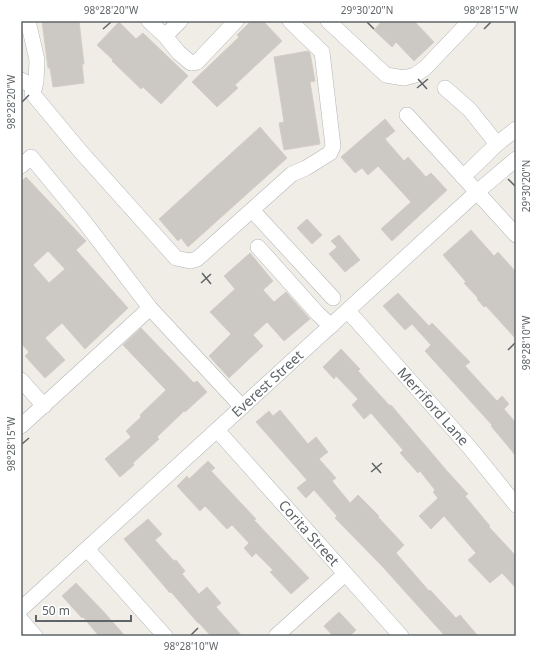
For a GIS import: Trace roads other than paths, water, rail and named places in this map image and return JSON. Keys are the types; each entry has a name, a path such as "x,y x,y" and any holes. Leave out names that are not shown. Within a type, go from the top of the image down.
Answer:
{"street":[{"path":"28,21 37,60 36,82 32,93 81,152 176,258 190,261 197,260 292,174 306,168 330,153 333,146 322,52 290,21"},
{"path":"149,21 179,53 191,63 197,62 236,21"},
{"path":"164,36 180,21"},
{"path":"328,21 386,75 404,78 415,75 425,68 470,21"},
{"path":"21,80 34,87"},
{"path":"445,88 470,110 497,144"},
{"path":"408,115 516,235"},
{"path":"463,177 497,144 516,129"},
{"path":"21,166 31,157 150,308 242,407"},
{"name":"Everest Street","path":"21,609 516,159"},
{"path":"252,210 332,298"},
{"path":"258,248 318,314 331,326"},
{"path":"21,426 150,308"},
{"name":"Merriford Lane","path":"348,311 470,448 516,505"},
{"path":"21,380 44,406"},
{"name":"Corita Street","path":"217,430 401,636"},
{"path":"87,549 165,636"},
{"path":"276,636 345,574"},
{"path":"21,620 35,636"}]}
